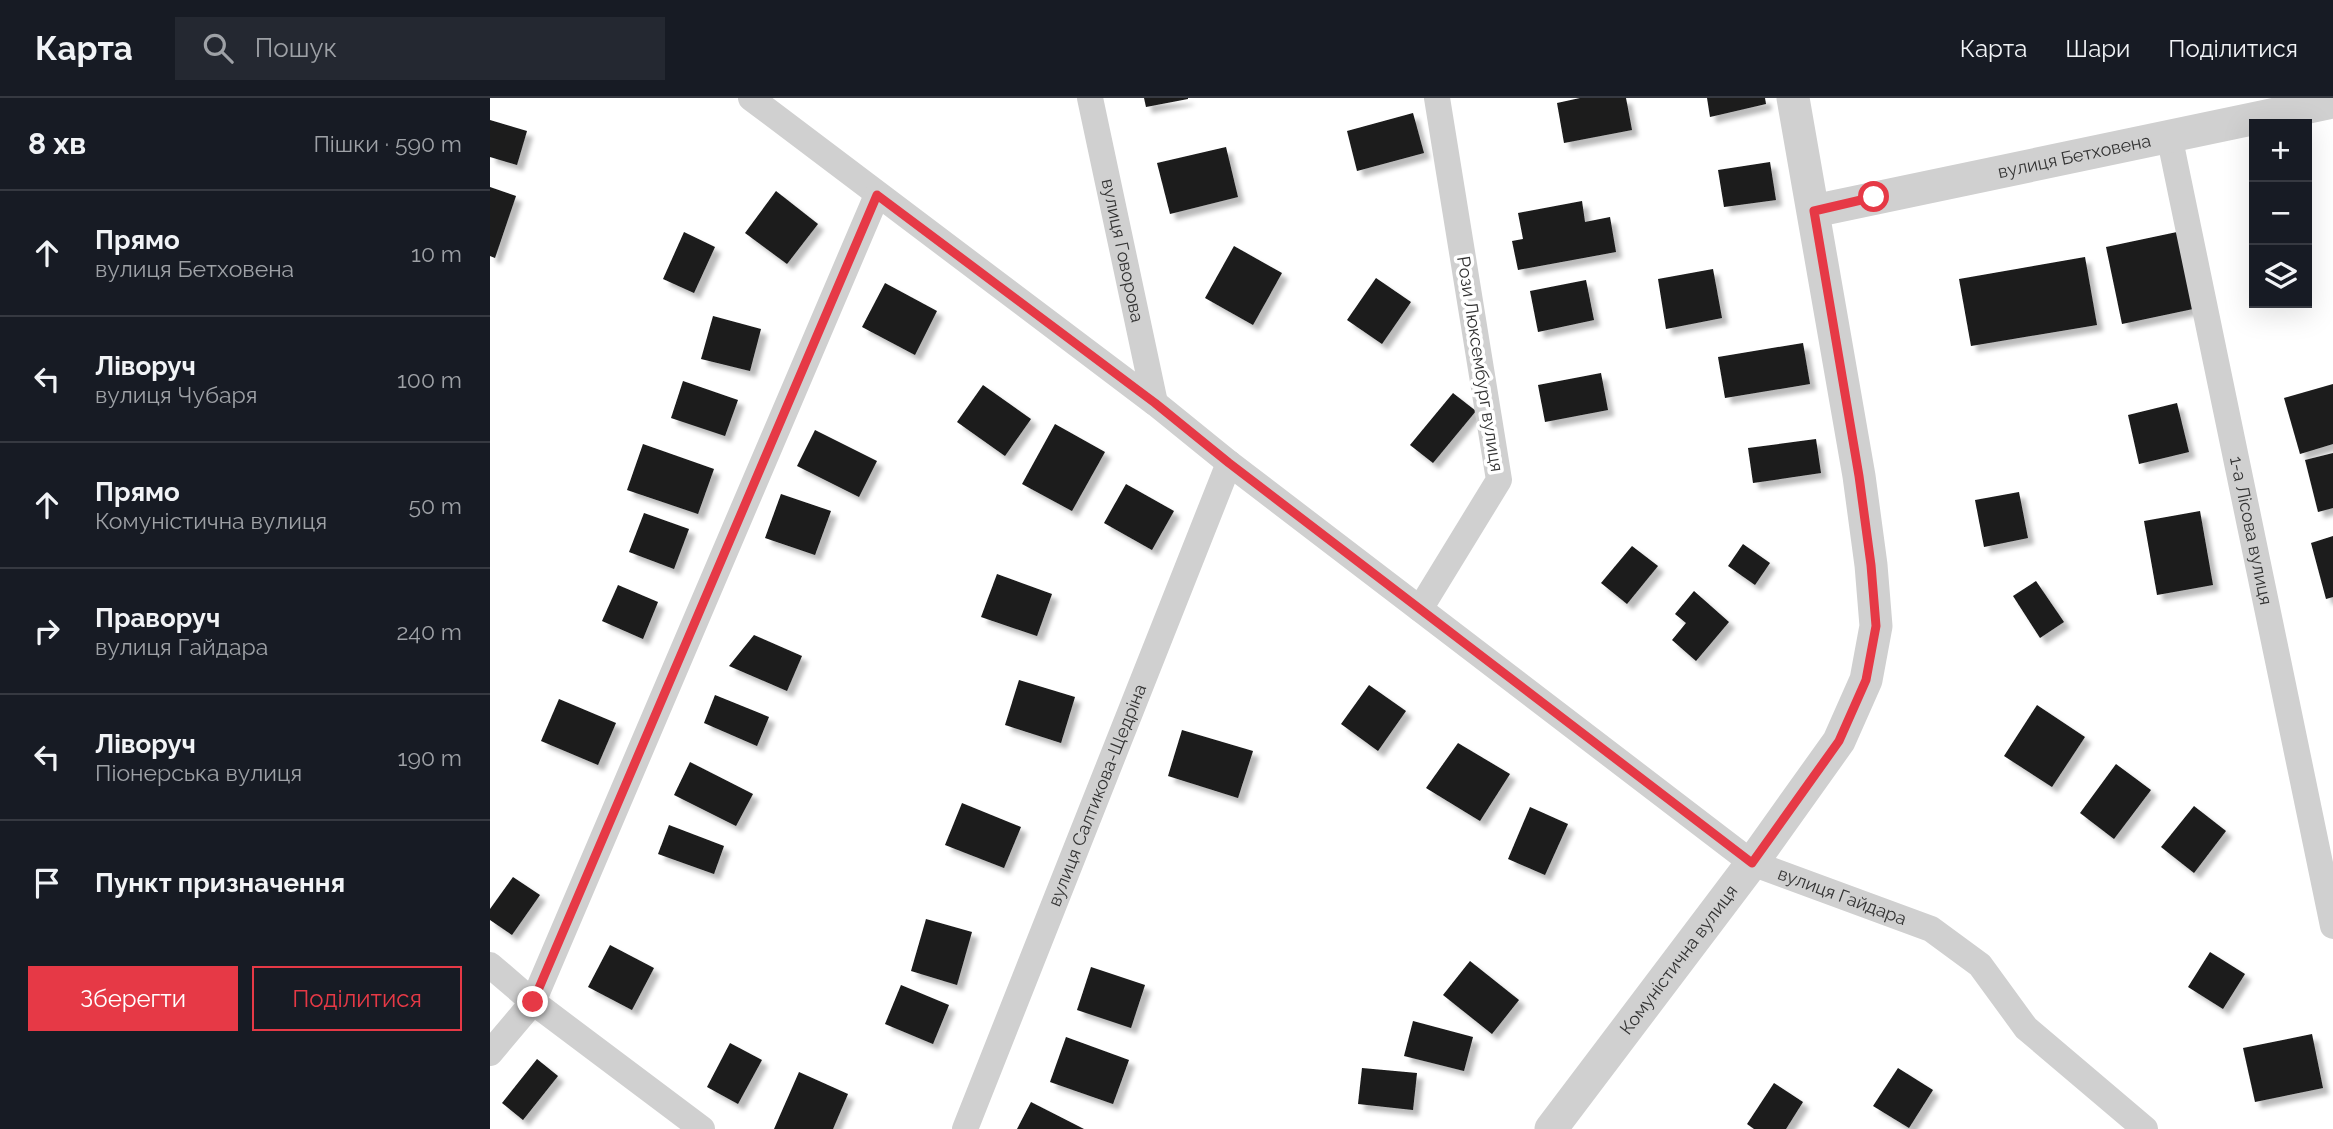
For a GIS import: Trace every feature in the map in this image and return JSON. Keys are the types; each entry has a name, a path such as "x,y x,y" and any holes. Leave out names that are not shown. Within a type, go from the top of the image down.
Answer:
{"street":[{"name":"вулиця Гайдара","path":"751,98 1155,403 1229,463 1752,863 1931,929 1980,965 2026,1028 2145,1129"},
{"name":"вулиця Говорова","path":"1090,98 1155,403"},
{"name":"Рози Люксембург вулиця","path":"1420,610 1499,480 1437,98"},
{"name":"Комуністична вулиця","path":"1551,1129 1752,863 1839,741 1866,680 1876,626 1871,565 1859,476 1793,98"},
{"name":"вулиця Бетховена","path":"1814,211 2333,102"},
{"name":"1-а Лісова вулиця","path":"2169,135 2333,926"},
{"path":"490,1053 533,1002 877,195"},
{"name":"вулиця Салтикова-Щедріна","path":"965,1129 1229,463"},
{"path":"490,965 533,1002 702,1129"}],"building":[{"path":"1144,98 1188,98 1188,99 1146,107"},
{"path":"1580,98 1626,98 1632,130 1564,143 1557,103"},
{"path":"1707,98 1765,98 1766,104 1710,117"},
{"path":"1413,113 1424,153 1357,171 1347,131"},
{"path":"490,120 527,131 517,165 490,157"},
{"path":"1226,147 1238,197 1170,214 1157,163"},
{"path":"1770,162 1776,200 1724,207 1718,170"},
{"path":"490,187 516,196 495,258 490,256"},
{"path":"776,191 818,224 787,264 745,233"},
{"path":"1582,201 1585,222 1610,217 1616,252 1518,270 1512,241 1523,239 1518,213"},
{"path":"684,232 715,247 694,293 663,279"},
{"path":"2177,232 2193,309 2122,324 2106,247"},
{"path":"1234,246 1282,273 1253,325 1205,298"},
{"path":"2085,257 2097,325 1971,346 1959,279"},
{"path":"1713,269 1722,318 1666,329 1658,279"},
{"path":"1376,278 1411,302 1382,344 1347,320"},
{"path":"1586,280 1594,320 1538,332 1530,291"},
{"path":"885,283 937,311 915,355 862,327"},
{"path":"713,316 761,329 750,371 701,359"},
{"path":"1803,343 1810,384 1725,398 1718,357"},
{"path":"1601,373 1608,410 1545,422 1538,385"},
{"path":"683,381 738,400 725,436 671,418"},
{"path":"2333,384 2333,444 2300,454 2284,398"},
{"path":"983,385 1031,419 1005,456 957,422"},
{"path":"1453,393 1476,411 1433,463 1410,445"},
{"path":"2177,403 2189,452 2139,464 2128,415"},
{"path":"1055,424 1105,452 1072,511 1022,484"},
{"path":"815,430 877,461 859,497 797,466"},
{"path":"1816,439 1821,473 1753,483 1748,448"},
{"path":"643,444 714,469 698,514 627,490"},
{"path":"2333,453 2333,508 2318,512 2305,460"},
{"path":"1126,484 1174,511 1152,550 1104,523"},
{"path":"2019,492 2028,538 1984,547 1975,500"},
{"path":"781,494 831,511 815,555 765,538"},
{"path":"2200,511 2213,585 2157,595 2144,521"},
{"path":"644,513 689,529 674,569 629,552"},
{"path":"2333,536 2333,597 2326,599 2311,543"},
{"path":"1743,544 1770,563 1755,585 1728,566"},
{"path":"1632,546 1658,566 1627,604 1601,583"},
{"path":"997,574 1052,594 1037,636 981,617"},
{"path":"2036,581 2064,622 2040,638 2013,596"},
{"path":"618,585 658,602 643,639 602,621"},
{"path":"1694,591 1729,622 1696,661 1672,640 1686,623 1675,614"},
{"path":"754,635 802,656 787,691 729,666"},
{"path":"1019,680 1075,697 1061,743 1005,725"},
{"path":"1369,685 1406,711 1378,751 1341,724"},
{"path":"715,695 769,717 757,746 704,723"},
{"path":"559,699 616,723 598,765 541,741"},
{"path":"2037,705 2085,737 2052,787 2004,756"},
{"path":"1182,730 1253,751 1238,798 1168,776"},
{"path":"1458,743 1510,774 1480,821 1426,788"},
{"path":"690,762 753,794 736,826 674,795"},
{"path":"2116,764 2151,790 2114,839 2080,813"},
{"path":"962,803 1021,827 1004,868 945,845"},
{"path":"2194,806 2226,831 2194,873 2161,847"},
{"path":"1530,807 1568,824 1545,875 1508,859"},
{"path":"669,825 724,846 714,874 658,854"},
{"path":"513,877 540,895 512,935 490,920 490,909"},
{"path":"926,919 972,932 957,985 911,971"},
{"path":"610,945 654,968 632,1010 588,987"},
{"path":"2210,952 2245,974 2223,1009 2188,987"},
{"path":"1470,961 1519,1000 1492,1034 1443,995"},
{"path":"1091,967 1145,985 1131,1028 1077,1010"},
{"path":"901,985 949,1005 933,1044 885,1024"},
{"path":"1413,1021 1473,1037 1464,1071 1404,1056"},
{"path":"2312,1034 2323,1088 2255,1102 2243,1048"},
{"path":"1066,1037 1129,1060 1113,1104 1050,1082"},
{"path":"730,1043 762,1060 738,1104 707,1087"},
{"path":"537,1059 558,1076 523,1120 502,1103"},
{"path":"1362,1068 1417,1073 1413,1110 1358,1104"},
{"path":"1898,1068 1933,1090 1909,1128 1873,1106"},
{"path":"799,1072 848,1094 833,1129 774,1129"},
{"path":"1774,1083 1803,1102 1786,1129 1754,1129 1747,1124"},
{"path":"1031,1102 1084,1129 1017,1129"}],"route":[{"path":"533,1002 877,195 1155,403 1229,463 1752,863 1839,741 1866,680 1876,626 1859,476 1814,211 1874,197"}]}
